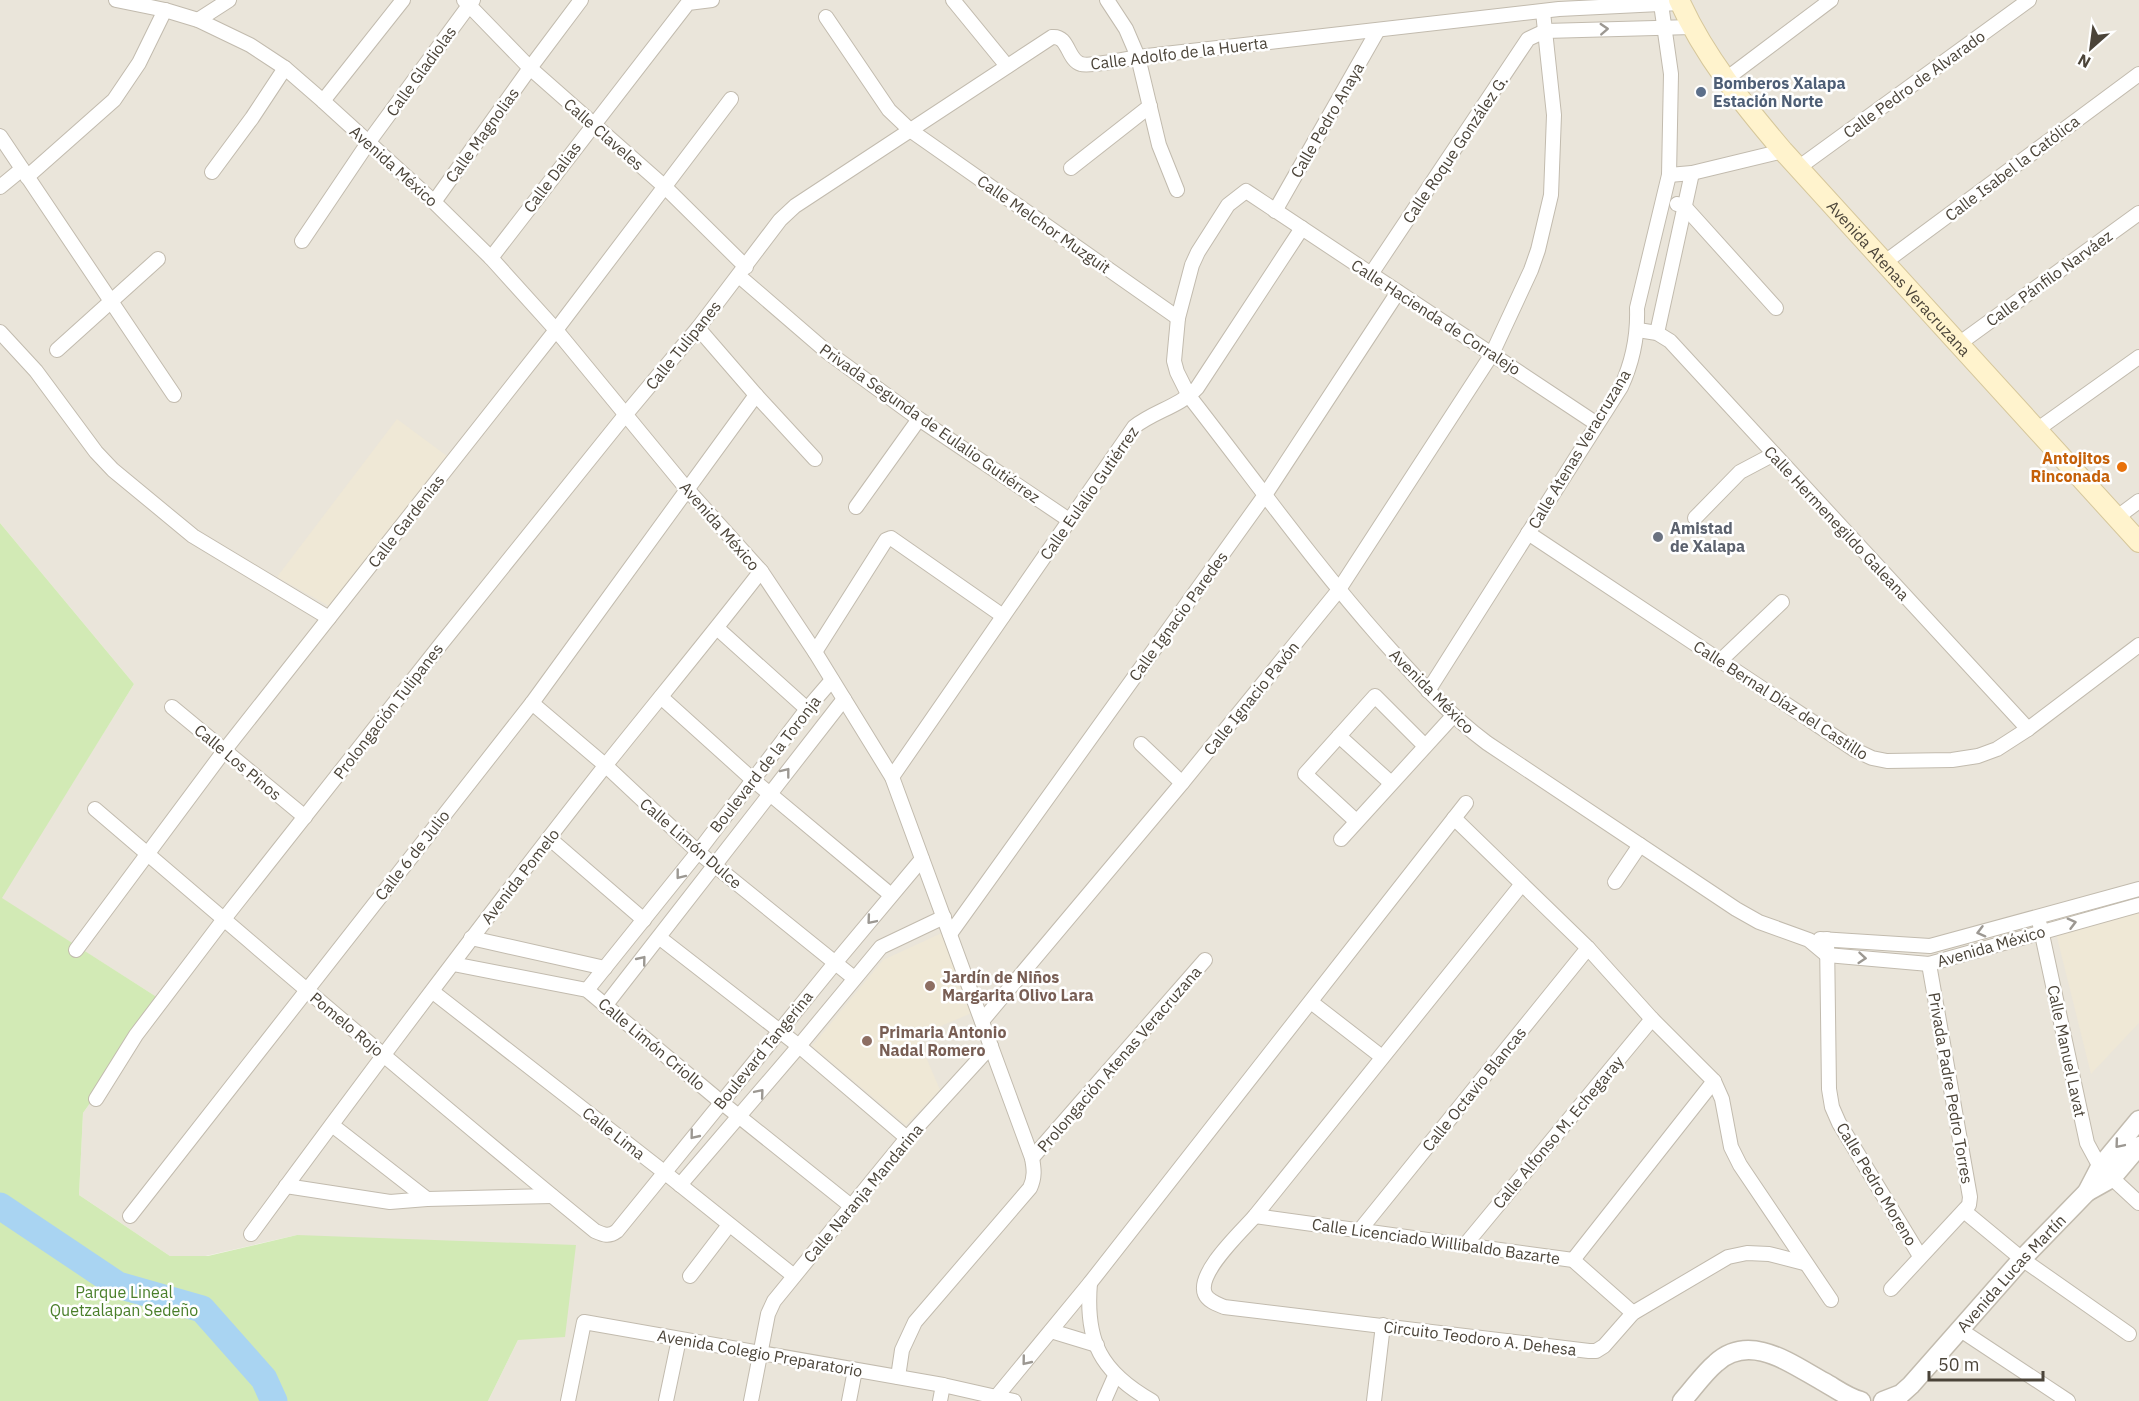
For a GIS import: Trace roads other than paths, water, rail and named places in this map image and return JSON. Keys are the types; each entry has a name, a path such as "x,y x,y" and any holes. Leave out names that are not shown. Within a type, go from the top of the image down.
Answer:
{"main road":[{"name":"Avenida Atenas Veracruzana","path":"1673,2 1726,79 1783,151 2139,542"}],"street":[{"path":"198,20 230,0"},
{"path":"323,101 404,0"},
{"name":"Calle Magnolias","path":"434,202 581,0"},
{"name":"Calle Dalias","path":"491,258 688,3 712,0"},
{"path":"953,0 1007,66"},
{"path":"1107,0 1126,29 1138,57 1159,145 1177,190"},
{"path":"1726,79 1831,0"},
{"name":"Calle Pedro de Alvarado","path":"1798,168 2029,0"},
{"name":"Avenida México","path":"125,1 198,20 250,45 285,68 434,202 491,258 556,330 686,488 761,571 815,652 892,777 1032,1158 1034,1179 1030,1188 915,1322 902,1350 898,1377"},
{"name":"Calle Claveles","path":"469,2 530,68 665,187 742,271"},
{"name":"Calle Gladiolas","path":"302,241 368,143 469,2"},
{"name":"Calle Adolfo de la Huerta","path":"742,271 787,212 1052,37 1058,36 1062,39 1080,64 1559,9 1673,2"},
{"name":"Calle Atenas Veracruzana","path":"1428,691 1621,387 1632,363 1638,330 1637,308 1669,175 1672,98 1664,27 1673,2"},
{"path":"0,187 25,173 114,100 140,63 165,10"},
{"name":"Calle Ignacio Pavón","path":"982,1021 1182,783 1338,591 1492,354 1531,270 1551,195 1554,115 1543,12"},
{"name":"Calle Melchor Muzguit","path":"826,16 889,110 910,130 1178,318"},
{"path":"1545,31 1692,27"},
{"name":"Calle Pedro Anaya","path":"1275,211 1378,30"},
{"name":"Calle Roque González G.","path":"1371,274 1528,39 1545,31"},
{"path":"212,172 285,68"},
{"name":"Calle Isabel la Católica","path":"1885,262 2139,74"},
{"name":"Calle Gardenias","path":"76,950 224,751 556,330 731,99"},
{"path":"1071,168 1150,105"},
{"path":"0,136 174,395"},
{"path":"1669,175 1692,173 1783,151"},
{"path":"1638,330 1657,333 1692,173"},
{"name":"Calle Hacienda de Corralejo","path":"1178,318 1198,252 1228,205 1246,191 1597,424"},
{"path":"1664,199 1684,206 1776,308"},
{"name":"Calle Pánfilo Narváez","path":"1960,343 2139,213"},
{"name":"Calle Eulalio Gutiérrez","path":"892,777 1134,426 1144,418 1189,396 1197,388 1302,228"},
{"path":"57,350 158,259"},
{"name":"Calle Tulipanes","path":"626,414 742,271"},
{"name":"Privada Segunda de Eulalio Gutiérrez","path":"742,271 826,351 919,419 1070,520"},
{"name":"Calle Ignacio Paredes","path":"950,934 1265,495 1398,292"},
{"name":"Avenida México","path":"1178,318 1174,361 1176,372 1189,396 1338,591 1428,691 1453,716 1486,743 1747,916 1809,940 1827,955 1929,964 2139,905"},
{"path":"698,328 815,459"},
{"path":"0,333 36,371 96,452 113,470 194,536 329,618"},
{"name":"Calle Hermenegildo Galeana","path":"1657,333 1670,341 2028,729"},
{"path":"2038,429 2139,357"},
{"name":"Calle 6 de Julio","path":"130,1216 532,703 686,488 756,395"},
{"name":"Prolongación Tulipanes","path":"96,1099 122,1055 224,919 626,414"},
{"path":"856,507 919,419"},
{"path":"1695,518 1740,472 1774,454"},
{"path":"2116,518 2139,501"},
{"name":"Calle Bernal Díaz del Castillo","path":"1528,533 1855,750 1872,759 1887,761 1952,760 1978,756 1997,749 2028,729 2139,645"},
{"path":"815,652 886,540 891,538 1003,616"},
{"name":"Avenida Pomelo","path":"251,1234 471,938 761,571"},
{"path":"1720,661 1782,602"},
{"path":"717,628 807,708"},
{"name":"Boulevard de la Toronja","path":"587,990 698,852 807,708 832,680"},
{"path":"1356,821 1305,774 1375,696 1425,746"},
{"path":"661,697 769,794 891,895"},
{"name":"Boulevard de la Toronja","path":"606,1006 844,699"},
{"name":"Calle Limón Dulce","path":"532,703 606,765 698,852 854,978"},
{"name":"Calle Los Pinos","path":"172,707 305,817"},
{"path":"1341,839 1453,716"},
{"path":"1339,736 1391,783"},
{"path":"1141,744 1182,783"},
{"path":"997,1396 1090,1283 1466,803"},
{"name":"Pomelo Rojo","path":"95,809 384,1056 552,1196 603,1235"},
{"path":"1454,818 1588,948 1652,1019 1714,1081 1722,1099 1731,1147 1740,1165 1831,1300"},
{"path":"549,838 644,920"},
{"path":"1615,882 1640,844"},
{"name":"Boulevard Tangerina","path":"603,1235 611,1235 617,1231 922,859"},
{"name":"Circuito Teodoro A. Dehesa","path":"1522,884 1206,1274 1203,1285 1205,1295 1224,1307 1596,1351 1604,1346 1633,1313 1728,1257 1747,1253 1769,1254 1804,1263"},
{"name":"Avenida México","path":"1809,940 1827,939 1930,946 2139,890"},
{"name":"Boulevard Tangerina","path":"680,1185 881,947 944,917"},
{"name":"Calle Manuel Lavat","path":"2038,917 2087,1143 2106,1173"},
{"path":"471,938 605,968"},
{"path":"660,938 799,1046 908,1138"},
{"name":"Calle Pedro Moreno","path":"1827,939 1829,1089 1832,1107 1839,1123 1920,1256 1964,1211"},
{"name":"Calle Octavio Blancas","path":"1360,1230 1588,948"},
{"name":"Prolongación Atenas Veracruzana","path":"1032,1158 1205,960"},
{"name":"Calle Limón Criollo","path":"453,964 587,990 739,1117 851,1206"},
{"name":"Privada Padre Pedro Torres","path":"1929,964 1970,1197 1969,1205 1964,1211"},
{"name":"Calle Lima","path":"433,992 794,1276"},
{"path":"1311,1002 1382,1057"},
{"name":"Calle Alfonso M. Echegaray","path":"1466,1245 1652,1019"},
{"name":"Calle Naranja Mandarina","path":"752,1401 771,1307 908,1138 991,1046"},
{"path":"1573,1260 1714,1081"},
{"name":"Avenida Lucas Martín","path":"2106,1173 2139,1120"},
{"path":"332,1125 428,1199"},
{"name":"Avenida Lucas Martín","path":"1888,1401 1911,1385 2022,1258 2087,1191 2139,1146"},
{"path":"2106,1173 2139,1203"},
{"path":"286,1186 390,1202 552,1196"},
{"path":"1964,1211 2022,1258 2129,1334"},
{"name":"Calle Licenciado Willibaldo Bazarte","path":"1255,1216 1573,1260 1633,1313"},
{"path":"690,1276 729,1225"},
{"path":"1891,1289 1920,1256"},
{"path":"1090,1283 1089,1320 1104,1360 1115,1376 1152,1401"},
{"name":"Avenida Colegio Preparatorio","path":"568,1401 584,1322 943,1385 1014,1401"},
{"path":"1374,1401 1383,1325"},
{"path":"1959,1329 2068,1401"},
{"path":"1051,1331 1097,1345"},
{"path":"666,1401 679,1339"},
{"path":"1682,1401 1715,1364 1730,1353 1744,1350 1759,1350 1774,1355 1861,1401"},
{"path":"849,1401 855,1370"},
{"path":"1104,1401 1115,1376"},
{"path":"940,1401 943,1385"}],"waterway":[{"path":"0,1206 118,1285 202,1309 264,1379 274,1401"}],"place":[{"name":"Bomberos Xalapa Estación Norte","path":"1701,92"},
{"name":"Antojitos Rinconada","path":"2122,467"},
{"name":"Amistad de Xalapa","path":"1658,537"},
{"name":"Jardín de Niños Margarita Olivo Lara","path":"930,986"},
{"name":"Primaria Antonio Nadal Romero","path":"867,1041"}],"park label":[{"name":"Parque Lineal Quetzalapan Sedeño","path":"124,1301"}]}
